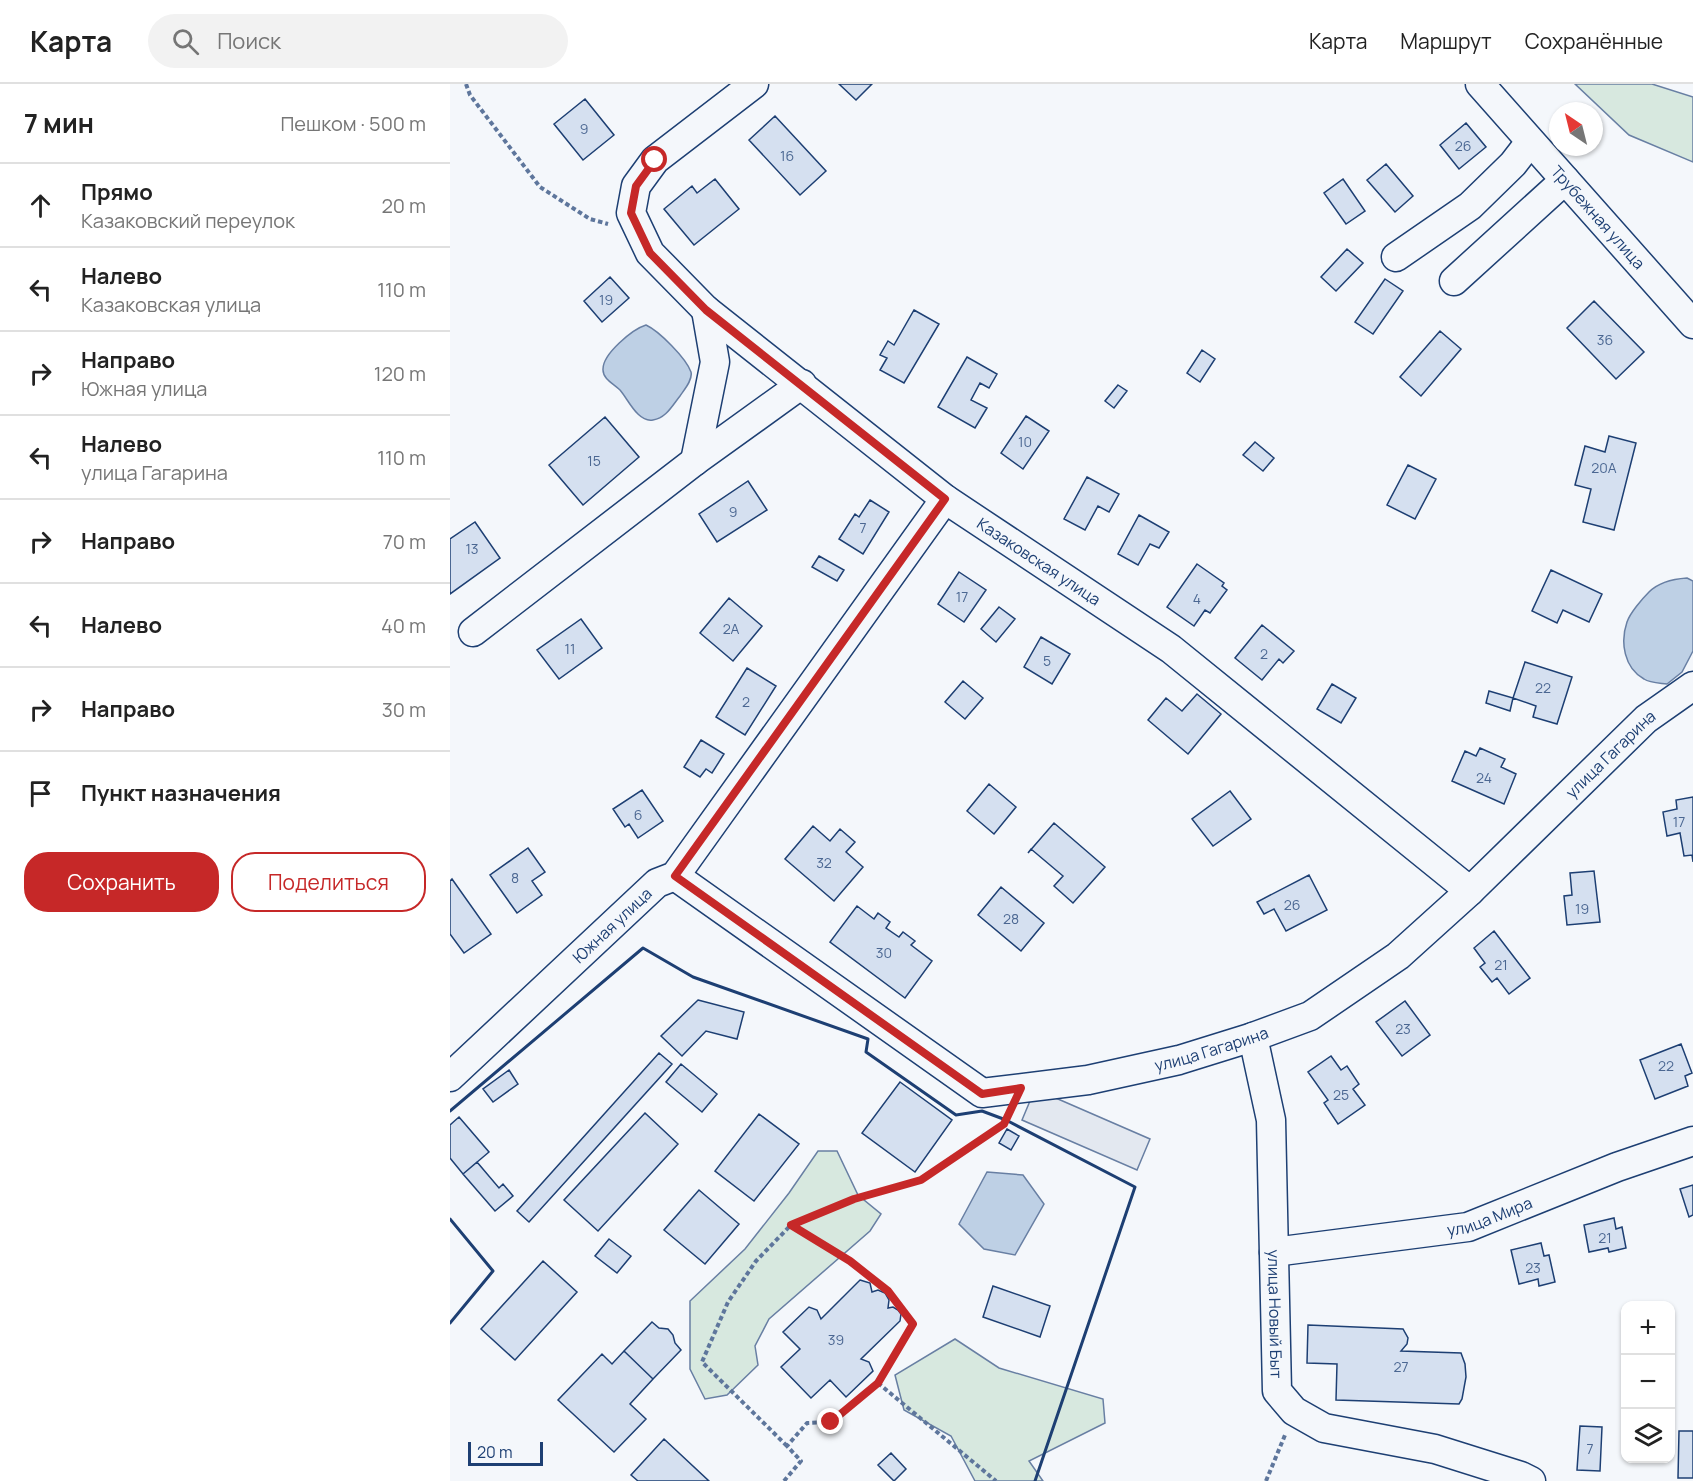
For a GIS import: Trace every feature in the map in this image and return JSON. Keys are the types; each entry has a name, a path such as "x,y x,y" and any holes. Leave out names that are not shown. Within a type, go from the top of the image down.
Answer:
{"street":[{"path":"631,213 636,186 655,160 754,84"},
{"name":"Трубежная улица","path":"1480,84 1693,324"},
{"path":"1396,257 1470,206 1513,164 1530,142"},
{"path":"1454,281 1565,180"},
{"name":"Казаковская улица","path":"631,213 650,253 706,310 945,499 1171,649 1470,891"},
{"path":"695,461 715,362 706,310"},
{"path":"473,632 695,461 802,384"},
{"name":"Южная улица","path":"450,1077 657,883 675,876 945,499"},
{"name":"улица Гагарина","path":"675,876 982,1094 1088,1080 1167,1062 1253,1037 1310,1016 1398,956 1470,891 1646,719 1693,686"},
{"name":"улица Новый Быт","path":"1253,1037 1271,1120 1277,1390 1294,1411 1324,1428 1435,1449 1531,1481"},
{"name":"улица Мира","path":"1274,1252 1468,1227 1617,1167 1693,1141"}],"path":[{"path":"466,84 470,95 540,187 598,222 606,224 631,213"},
{"path":"784,1481 801,1461 702,1362 728,1302 756,1261 791,1225 854,1199 921,1180 1004,1124 1021,1088"},
{"path":"787,1446 807,1423 831,1422 878,1383 913,1324 888,1291 850,1261 791,1225"},
{"path":"878,1383 996,1481"},
{"path":"1266,1481 1294,1411"}],"shaded area":[{"path":"1575,84 1652,84 1693,97 1693,162 1629,135 1603,110 1603,102 1594,102"},
{"path":"1035,1089 1150,1139 1137,1170 1022,1120"},
{"path":"818,1151 837,1151 858,1195 881,1214 870,1231 769,1319 755,1346 758,1365 727,1395 705,1399 690,1369 690,1301 745,1249 789,1193"},
{"path":"955,1339 999,1368 1103,1399 1105,1423 1029,1461 1043,1481 975,1481 951,1436 904,1410 895,1375"}],"water":[{"path":"646,325 672,346 691,372 686,388 668,411 662,417 653,420 643,418 638,414 620,390 603,373 607,357 613,350 626,337"},
{"path":"1687,578 1693,581 1693,651 1682,672 1667,684 1646,680 1632,668 1625,654 1624,638 1627,622 1636,606 1657,586"},
{"path":"987,1172 1023,1175 1044,1204 1015,1255 984,1249 959,1224"}],"building":[{"path":"839,84 872,84 856,100"},
{"path":"585,99 614,135 583,160 554,124"},
{"path":"775,116 826,171 800,195 749,140"},
{"path":"1466,123 1486,147 1459,169 1440,145"},
{"path":"1386,164 1413,196 1395,212 1367,180"},
{"path":"715,179 739,209 694,245 664,209 692,186 697,193"},
{"path":"1343,179 1365,211 1346,224 1324,193"},
{"path":"1347,249 1363,263 1336,291 1321,277"},
{"path":"610,277 629,298 602,322 584,301"},
{"path":"1385,279 1403,291 1373,334 1355,322"},
{"path":"1594,301 1644,352 1616,379 1567,328"},
{"path":"914,310 939,324 904,383 880,370 887,358 880,355 888,341 894,345"},
{"path":"1440,331 1461,349 1421,396 1400,377"},
{"path":"1202,350 1215,359 1200,382 1187,373"},
{"path":"967,357 997,374 989,388 980,383 971,400 987,408 975,428 938,407"},
{"path":"1118,385 1127,391 1114,408 1105,401"},
{"path":"1026,416 1049,431 1023,469 1001,453"},
{"path":"605,417 639,457 583,505 549,465"},
{"path":"1609,436 1636,443 1614,530 1583,522 1591,489 1575,485 1585,446 1605,452"},
{"path":"1255,442 1274,458 1263,471 1243,455"},
{"path":"1408,465 1436,479 1415,519 1387,505"},
{"path":"1087,477 1119,494 1109,512 1098,506 1085,530 1064,519"},
{"path":"748,481 767,510 717,542 699,514"},
{"path":"870,500 889,512 863,554 839,539 855,514 859,517"},
{"path":"1139,515 1169,532 1159,548 1150,544 1138,565 1118,554"},
{"path":"475,522 500,558 450,594 450,539"},
{"path":"819,556 844,570 837,581 812,567"},
{"path":"1197,564 1224,583 1222,586 1227,590 1210,613 1205,610 1194,626 1167,607"},
{"path":"1551,570 1602,594 1589,622 1563,610 1557,623 1532,611"},
{"path":"959,572 986,590 964,622 938,604"},
{"path":"729,598 762,626 733,661 700,633"},
{"path":"999,607 1015,619 996,642 981,629"},
{"path":"581,619 602,648 559,679 537,650"},
{"path":"1262,625 1294,651 1283,663 1279,659 1262,680 1235,658"},
{"path":"1041,637 1070,654 1052,684 1024,667"},
{"path":"1525,662 1572,677 1557,724 1533,717 1536,706 1513,698"},
{"path":"747,668 776,686 745,735 716,717"},
{"path":"963,681 983,698 965,719 945,702"},
{"path":"1332,684 1356,698 1341,723 1317,709"},
{"path":"1489,691 1513,698 1510,711 1486,703"},
{"path":"1197,694 1221,714 1188,754 1148,720 1166,698 1182,711"},
{"path":"701,740 724,754 712,773 706,769 700,777 684,767"},
{"path":"1480,748 1505,759 1501,767 1516,774 1504,804 1452,781 1465,751 1476,756"},
{"path":"989,784 1016,807 994,834 967,811"},
{"path":"642,790 663,821 638,838 629,824 625,827 613,809"},
{"path":"1230,791 1251,819 1213,846 1192,819"},
{"path":"1693,797 1693,862 1692,855 1684,856 1680,833 1667,836 1663,812 1677,809 1676,800"},
{"path":"1054,823 1105,867 1073,903 1054,886 1063,876 1031,849"},
{"path":"813,826 830,841 840,829 855,842 846,852 863,867 834,901 785,859"},
{"path":"528,848 545,872 532,881 542,895 517,913 490,875"},
{"path":"1594,871 1600,922 1567,925 1564,896 1572,895 1570,873"},
{"path":"1309,875 1327,910 1286,931 1274,909 1264,914 1257,902"},
{"path":"452,879 491,934 464,953 450,934 450,881"},
{"path":"1001,887 1044,923 1021,951 978,915"},
{"path":"857,906 874,919 878,913 890,922 886,928 899,937 903,932 915,941 911,945 932,961 905,998 830,942"},
{"path":"1494,931 1530,978 1509,994 1497,978 1492,982 1480,967 1485,963 1474,948"},
{"path":"698,1000 744,1012 737,1039 706,1031 682,1056 661,1036"},
{"path":"1405,1001 1430,1035 1402,1056 1376,1022"},
{"path":"1681,1044 1692,1073 1685,1076 1688,1086 1655,1099 1640,1060"},
{"path":"659,1053 672,1064 529,1222 517,1211"},
{"path":"1331,1056 1341,1070 1347,1066 1359,1084 1353,1089 1365,1105 1338,1124 1324,1103 1328,1100 1308,1072"},
{"path":"681,1064 717,1094 702,1112 666,1082"},
{"path":"509,1070 518,1084 493,1102 483,1089"},
{"path":"900,1082 952,1120 915,1172 862,1133"},
{"path":"645,1113 678,1144 598,1231 564,1200"},
{"path":"759,1114 799,1144 754,1201 715,1171"},
{"path":"459,1117 489,1152 463,1174 450,1158 450,1125"},
{"path":"1007,1129 1019,1136 1011,1150 999,1143"},
{"path":"477,1162 499,1188 503,1184 513,1196 495,1211 463,1174"},
{"path":"1693,1185 1693,1215 1689,1217 1680,1189"},
{"path":"699,1190 739,1224 705,1264 664,1230"},
{"path":"1614,1218 1616,1229 1622,1227 1626,1248 1609,1252 1608,1248 1589,1252 1584,1225"},
{"path":"609,1239 631,1256 617,1273 595,1256"},
{"path":"1541,1243 1544,1256 1549,1255 1555,1282 1539,1286 1538,1279 1519,1284 1511,1250"},
{"path":"543,1261 577,1292 515,1360 481,1329"},
{"path":"860,1280 870,1283 872,1292 878,1290 885,1293 889,1300 888,1308 893,1307 898,1310 901,1314 900,1321 861,1359 869,1362 873,1371 846,1397 830,1380 811,1398 781,1367 800,1349 783,1332 809,1307 817,1310 821,1319"},
{"path":"993,1286 1050,1306 1040,1337 983,1317"},
{"path":"652,1322 659,1328 668,1329 681,1350 653,1379 624,1351"},
{"path":"1308,1325 1403,1329 1408,1338 1407,1344 1401,1351 1461,1353 1466,1377 1462,1399 1459,1404 1336,1400 1337,1364 1307,1363"},
{"path":"624,1351 653,1379 630,1404 646,1419 614,1452 558,1400 602,1354 612,1364"},
{"path":"1580,1426 1602,1427 1600,1471 1577,1470"},
{"path":"1679,1431 1693,1431 1693,1478 1678,1478"},
{"path":"664,1439 709,1481 638,1481 631,1475"},
{"path":"891,1453 906,1469 894,1481 878,1465"}],"wall":[{"path":"450,1111 643,948 693,977 868,1039 866,1052 956,1115 982,1111 1006,1120 1135,1187 1035,1481"},
{"path":"450,1219 493,1271 450,1323"}],"route":[{"path":"655,160 636,186 631,213 650,253 706,310 945,499 675,876 982,1094 1021,1088 1004,1124 921,1180 854,1199 791,1225 850,1261 888,1291 913,1324 878,1383 831,1422"}]}
